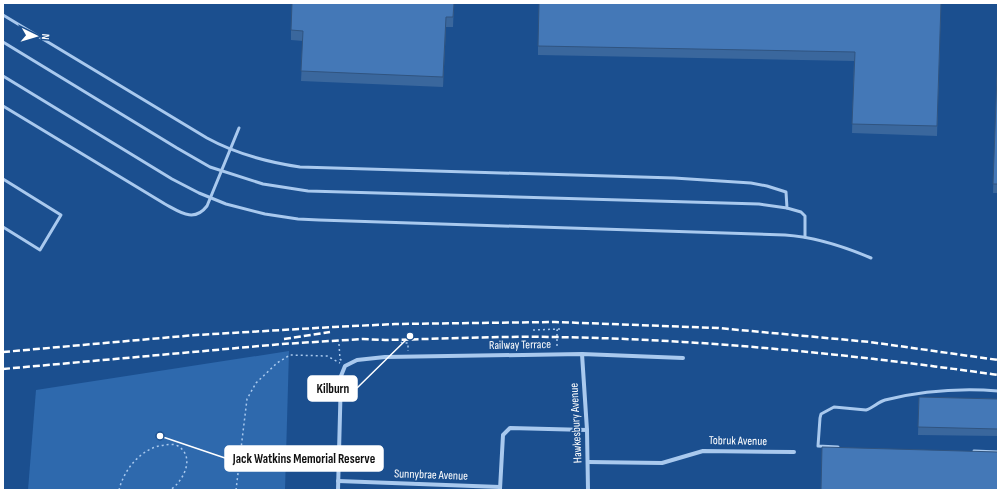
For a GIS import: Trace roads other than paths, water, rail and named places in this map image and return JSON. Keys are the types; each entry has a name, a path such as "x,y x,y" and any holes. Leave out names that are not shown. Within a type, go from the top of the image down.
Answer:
{"street":[{"name":"Railway Terrace","path":"338,481 341,376 345,366 357,360 408,356 556,354 683,358"},
{"name":"Hawkesbury Avenue","path":"582,354 587,430 588,490"},
{"path":"500,489 503,435 510,428 587,430"},
{"name":"Tobruk Avenue","path":"588,462 662,463 703,451 794,452"},
{"path":"338,481 338,490"},
{"name":"Sunnybrae Avenue","path":"338,481 500,489"}],"lane":[{"path":"3,15 194,131 230,150 267,161 300,167 666,178 751,183 786,192 787,208"},
{"path":"3,42 188,155 221,171 263,184 308,191 759,204 787,208 804,214 806,220 805,237"},
{"path":"3,76 172,179 210,198 245,210 298,219 768,234 805,237 832,243 871,258"},
{"path":"3,106 165,204 185,214 196,215 201,213 207,206 239,128"},
{"path":"3,180 61,215 40,250 3,228"},
{"path":"841,447 818,446 821,414 834,407 866,410 884,400 943,390 998,391"},
{"path":"968,451 998,452"}],"railway":[{"path":"3,352 196,335 334,327 395,324 555,322 718,328 870,342 998,360"},
{"path":"284,339 330,332"},
{"path":"3,369 282,344 363,339 385,340 531,337 608,338 720,344 887,360 998,375"}],"place":[{"name":"Kilburn","path":"410,336"},
{"name":"Jack Watkins Memorial Reserve","path":"160,436"}]}
